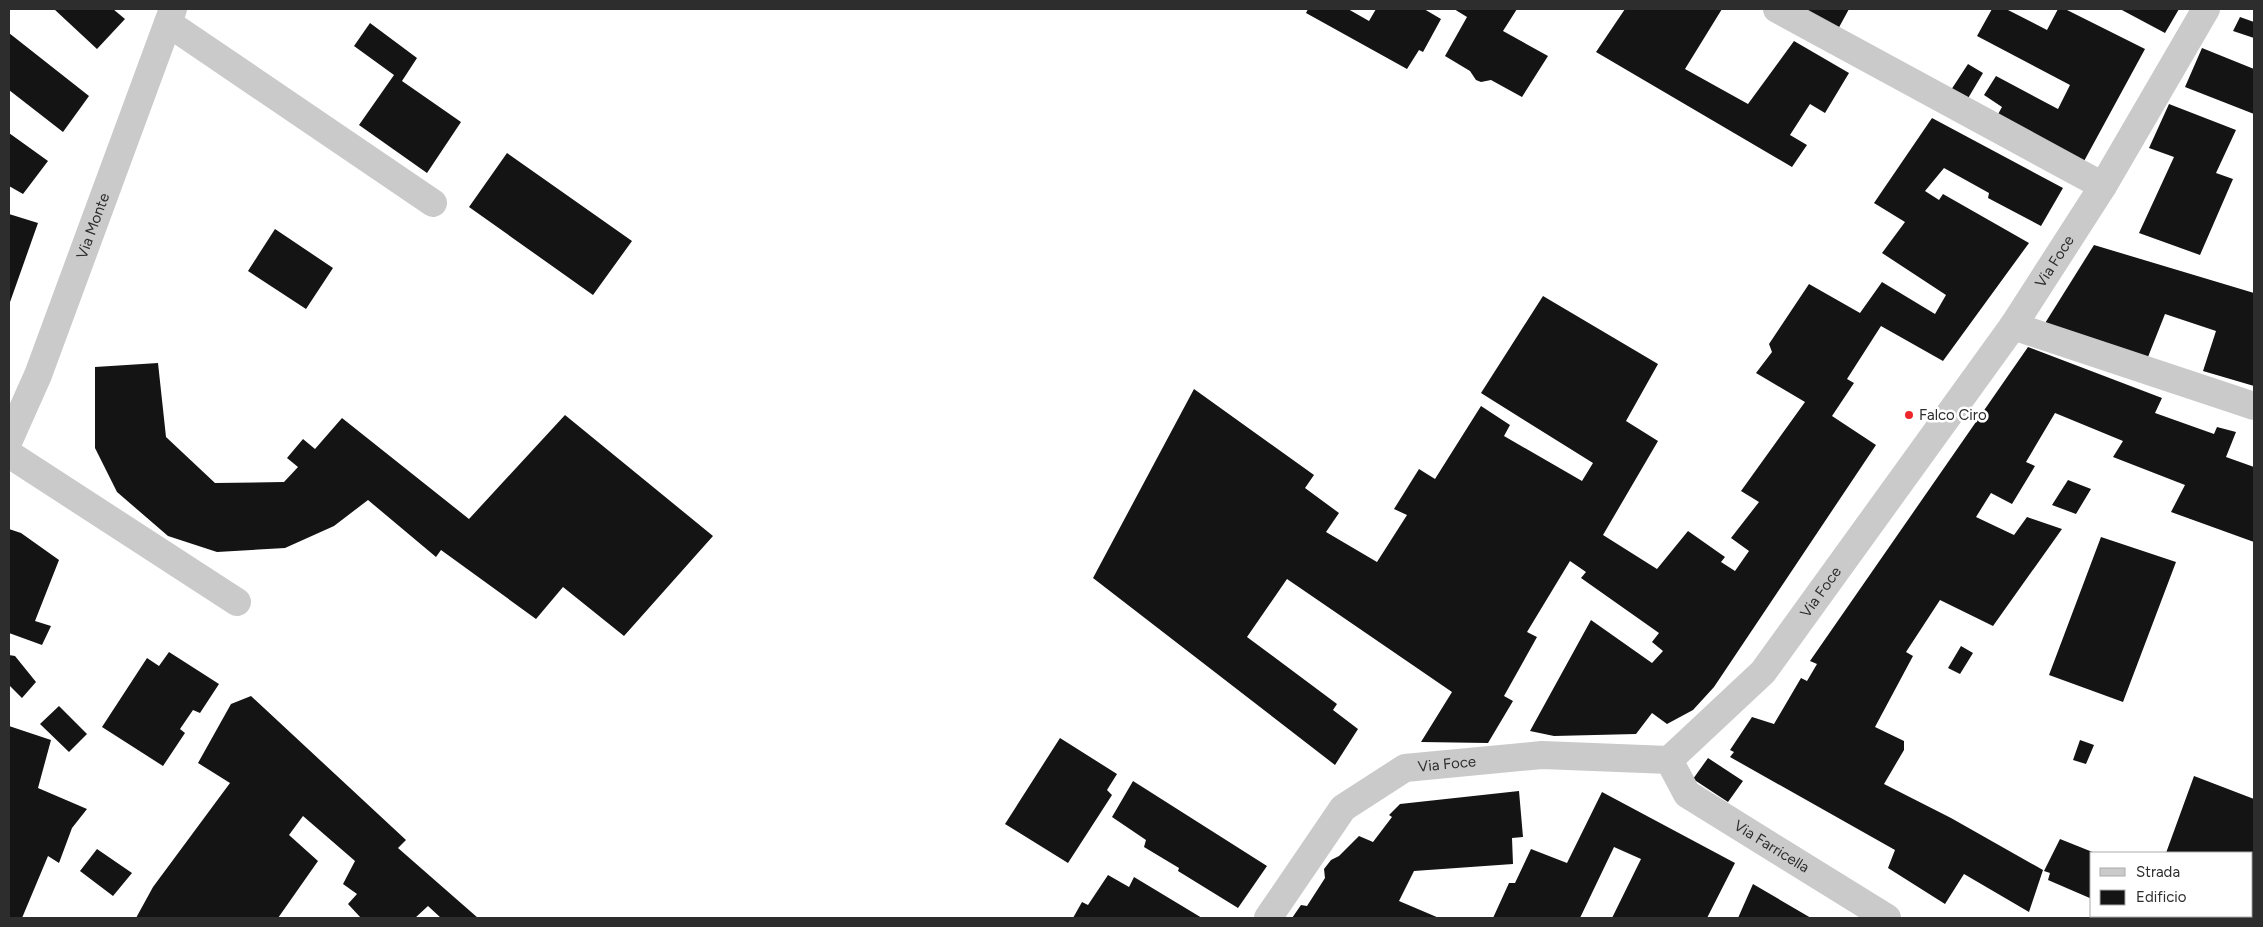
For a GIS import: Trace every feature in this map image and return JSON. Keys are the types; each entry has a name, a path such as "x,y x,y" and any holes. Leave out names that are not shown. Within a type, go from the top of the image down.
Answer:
{"street":[{"path":"1777,9 2103,186"},
{"name":"Via Foce","path":"1268,918 1343,808 1405,768 1542,755 1669,760 1763,672 2013,326 2103,186 2206,9"},
{"path":"171,16 433,203"},
{"name":"Via Monte","path":"9,440 38,375 171,16"},
{"path":"2013,326 2254,406"},
{"path":"9,454 238,602"},
{"name":"Via Farricella","path":"1669,760 1687,794 1887,918"}],"building":[{"path":"54,9 113,9 125,19 97,49"},
{"path":"1308,9 1348,9 1369,21 1376,9 1424,9 1441,19 1423,52 1419,50 1407,69 1306,13"},
{"path":"1454,9 1517,9 1503,31 1548,56 1522,97 1491,80 1481,82 1476,80 1470,71 1445,56 1467,17"},
{"path":"1625,9 1722,9 1685,69 1748,104 1794,41 1849,73 1825,113 1810,104 1790,135 1807,145 1792,167 1596,52"},
{"path":"1798,9 1849,9 1837,31"},
{"path":"1992,9 2006,9 2047,30 2058,9 2065,9 2145,49 2083,163 1997,116 2002,107 1984,95 1996,76 2058,109 2070,85 1977,36"},
{"path":"2120,9 2179,9 2165,33"},
{"path":"2240,17 2254,22 2254,38 2233,31"},
{"path":"370,23 417,58 402,81 461,122 427,173 359,125 394,75 354,46"},
{"path":"9,33 89,96 63,132 9,90"},
{"path":"2202,48 2254,69 2254,114 2185,87"},
{"path":"1968,64 1983,73 1967,100 1951,90"},
{"path":"2169,104 2236,130 2216,173 2233,179 2200,255 2139,233 2174,157 2149,148"},
{"path":"1932,118 2063,188 2041,226 1988,198 1989,193 1944,168 1925,191 1939,200 1943,194 2029,243 1943,361 1881,326 1847,379 1854,383 1832,416 1876,445 1714,687 1693,710 1667,724 1652,713 1636,734 1554,736 1530,731 1591,620 1652,663 1663,651 1652,642 1659,633 1581,578 1586,572 1570,561 1527,632 1537,637 1504,696 1513,701 1488,743 1421,742 1452,692 1287,579 1247,637 1337,704 1333,710 1358,729 1335,765 1093,578 1194,389 1314,475 1305,488 1339,513 1326,532 1377,562 1407,515 1394,509 1419,469 1435,479 1481,406 1510,425 1504,436 1582,481 1593,463 1481,393 1543,296 1658,364 1626,421 1658,441 1603,535 1657,569 1688,531 1725,557 1721,562 1735,571 1749,551 1731,538 1759,502 1741,491 1805,402 1756,373 1772,352 1769,344 1809,284 1860,313 1882,282 1935,314 1946,295 1882,253 1905,222 1874,203"},
{"path":"9,133 48,161 23,194 9,186"},
{"path":"507,153 632,241 593,295 469,207"},
{"path":"9,214 38,223 9,305"},
{"path":"275,229 333,268 306,309 248,271"},
{"path":"2094,245 2254,293 2254,386 2203,371 2216,331 2165,314 2144,367 2042,328"},
{"path":"2028,347 2162,398 2155,413 2214,434 2217,427 2236,432 2226,457 2254,467 2254,542 2171,512 2185,485 2113,457 2123,441 2055,413 2026,462 2035,466 2012,504 1991,493 1976,517 2014,535 2027,517 2062,529 1993,626 1940,600 1906,652 1913,656 1875,727 1904,741 1904,750 1884,784 1951,818 2043,870 2029,912 1964,874 1945,904 1888,868 1895,850 1730,757 1734,752 1730,750 1752,717 1774,724 1801,678 1807,681 1817,664 1810,661"},
{"path":"158,363 166,437 215,483 284,482 298,467 287,458 303,439 315,449 342,418 469,519 565,415 713,536 624,636 563,587 536,619 441,550 436,557 368,500 334,526 285,548 217,552 168,536 117,492 95,448 95,367"},
{"path":"2068,480 2091,489 2076,514 2052,505"},
{"path":"9,529 21,533 59,560 35,621 51,626 42,645 9,633"},
{"path":"2101,537 2176,562 2123,702 2049,675"},
{"path":"1961,646 1973,653 1960,674 1948,668"},
{"path":"169,652 219,684 200,713 193,710 180,729 185,733 163,766 102,727 147,658 159,666"},
{"path":"9,655 15,656 36,682 22,698 10,686 9,689"},
{"path":"251,696 406,840 398,848 478,918 441,918 428,906 415,918 361,918 348,904 357,894 343,884 355,861 303,816 289,835 318,861 278,918 136,918 153,887 230,783 198,763 231,704"},
{"path":"59,706 87,734 69,752 40,724"},
{"path":"9,726 51,740 38,788 87,809 72,828 59,863 48,856 22,918 9,918"},
{"path":"1060,738 1117,774 1107,790 1112,795 1068,863 1005,824"},
{"path":"2080,740 2094,745 2086,764 2073,760"},
{"path":"1708,758 1743,781 1728,802 1693,779"},
{"path":"2194,776 2254,799 2254,918 2091,918 2253,917 2253,852 2166,852"},
{"path":"1133,781 1267,866 1238,908 1178,871 1179,868 1144,847 1146,840 1112,817"},
{"path":"1519,791 1523,837 1512,838 1513,864 1414,871 1399,901 1439,918 1292,918 1301,905 1307,906 1325,878 1324,869 1331,860 1339,856 1359,836 1373,842 1392,817 1389,815 1400,804"},
{"path":"1602,792 1735,863 1707,918 1612,918 1641,859 1614,847 1580,918 1493,918 1509,883 1515,883 1531,849 1567,863"},
{"path":"2060,839 2092,852 2090,852 2090,898 2048,880 2050,873 2044,871"},
{"path":"97,849 132,873 113,896 80,871"},
{"path":"1108,875 1129,887 1134,877 1202,918 1073,918 1082,902 1088,905"},
{"path":"1753,884 1811,918 1738,918"}],"place":[{"name":"Falco Ciro","path":"1909,415"}]}
